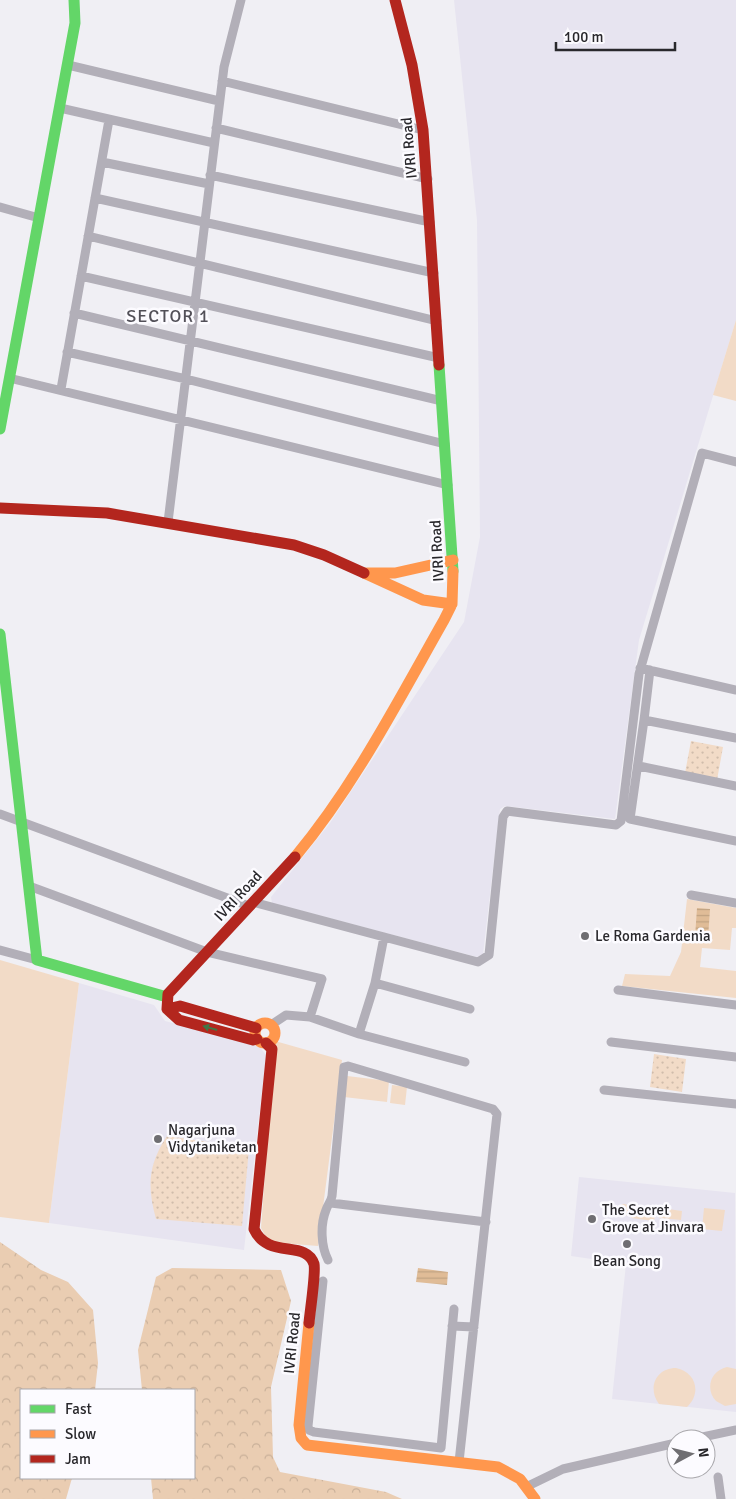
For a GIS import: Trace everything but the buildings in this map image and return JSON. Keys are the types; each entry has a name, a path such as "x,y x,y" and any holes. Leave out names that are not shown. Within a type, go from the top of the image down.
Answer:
{"street":[{"path":"0,429 76,23 74,0"},
{"path":"168,522 222,81 241,0"},
{"name":"IVRI Road","path":"167,1003 168,994 304,846 362,760 452,604 454,560 428,179 418,95 395,0"},
{"path":"68,65 220,101"},
{"path":"222,81 423,130"},
{"path":"60,108 214,144"},
{"path":"61,389 109,120"},
{"path":"216,128 428,179"},
{"path":"102,162 210,179 430,222"},
{"path":"95,198 434,273"},
{"path":"0,207 39,218"},
{"path":"88,236 437,320"},
{"path":"81,276 439,358"},
{"path":"74,313 442,401"},
{"path":"68,352 186,379 445,444"},
{"path":"10,378 181,418 448,486"},
{"path":"0,814 251,904 384,936 478,962 489,955 503,817 507,811 616,824 621,821 640,668 702,453 736,462"},
{"path":"0,508 107,513 294,545 324,555 423,600 452,604"},
{"path":"362,572 397,572 454,560"},
{"path":"396,588 397,572"},
{"path":"0,634 37,960"},
{"path":"640,668 736,690"},
{"path":"650,670 639,766 630,820 736,841"},
{"path":"644,720 736,738"},
{"path":"639,766 736,786"},
{"path":"29,886 207,952 322,979 310,1017"},
{"path":"691,895 736,903"},
{"path":"359,1034 374,983 384,936"},
{"path":"0,950 37,960 167,1003 180,1020 253,1040 260,1036 274,1037 274,1030 271,1025 264,1023 260,1036"},
{"path":"374,983 470,1009"},
{"path":"618,990 736,1005"},
{"path":"271,1025 286,1014 310,1017 359,1034 465,1062"},
{"path":"260,1036 272,1049 254,1229 257,1239 264,1245 302,1251 312,1261 327,1258 322,1229 326,1207 331,1203 486,1222"},
{"path":"611,1042 736,1057"},
{"path":"331,1203 344,1067 348,1066 493,1109 497,1114 460,1462"},
{"path":"604,1090 736,1104"},
{"name":"IVRI Road","path":"312,1261 314,1268 313,1331 299,1425 300,1434 307,1445 498,1467 513,1472 528,1486 534,1499"},
{"path":"324,1281 313,1331 309,1430 441,1448 454,1309"},
{"path":"452,1326 474,1327"},
{"path":"716,1434 736,1430"},
{"path":"528,1486 563,1469 666,1445"},
{"path":"718,1477 720,1499"}],"shaded area":[{"path":"454,0 736,0 736,320 639,640 615,819 505,806 500,809 483,954 477,957 272,903 271,897 330,823 464,622 480,537 477,220"},
{"path":"736,320 736,401 713,395"},
{"path":"691,741 723,747 717,780 685,773"},
{"path":"687,899 736,908 736,928 732,928 730,950 702,948 700,967 736,971 736,998 622,986 625,974 670,976 681,952"},
{"path":"697,908 710,909 708,938 695,937"},
{"path":"0,960 79,983 49,1223 0,1217"},
{"name":"Nagarjuna Vidytaniketan","path":"79,983 154,1005 165,1021 259,1046 266,1055 244,1250 49,1223"},
{"path":"275,1041 342,1060 318,1246 269,1242 261,1228"},
{"path":"654,1054 686,1059 682,1092 650,1087"},
{"path":"347,1076 389,1081 387,1102 344,1097"},
{"path":"392,1085 407,1087 405,1105 390,1103"},
{"path":"167,1136 249,1148 242,1226 156,1219 151,1196 151,1176 156,1157"},
{"path":"579,1177 735,1193 736,1412 612,1399 626,1264 571,1256"},
{"path":"624,1204 630,1210 624,1216 618,1210"},
{"path":"633,1206 656,1209 654,1221 631,1218"},
{"path":"661,1208 682,1211 681,1220 659,1218"},
{"path":"704,1208 725,1210 722,1231 702,1229"},
{"path":"418,1268 448,1272 447,1285 416,1282"},
{"path":"727,1367 736,1369 736,1404 725,1406 716,1401 710,1386 713,1376 721,1369"},
{"path":"676,1368 688,1374 695,1384 694,1396 687,1407 659,1404 655,1398 654,1386 659,1375 663,1371"}],"green space":[{"path":"0,1242 41,1270 68,1282 93,1310 98,1363 95,1389 20,1389 20,1479 72,1479 66,1499 0,1499"},
{"path":"172,1268 281,1270 291,1301 271,1387 273,1457 280,1472 386,1492 402,1499 153,1499 151,1479 195,1479 195,1389 142,1389 138,1350 156,1277"}],"traffic: fast":[{"path":"0,429 75,23 74,0"},
{"path":"439,365 453,571"},
{"path":"0,634 37,960 167,997"}],"traffic: slow":[{"path":"367,573 395,573 453,560"},
{"path":"295,857 337,801 375,742 444,620 452,604 453,571"},
{"path":"364,573 423,600 452,604"},
{"path":"265,1023 272,1026 275,1033 272,1040 265,1043 258,1040 255,1033 258,1026 265,1023"},
{"path":"309,1323 299,1425 301,1438 307,1445 498,1467 520,1479 535,1499"}],"traffic: jam":[{"path":"395,0 412,65 423,130 439,365"},
{"path":"0,508 107,513 294,545 324,555 364,573"},
{"path":"257,1039 253,1040 179,1020 167,1009 168,994 295,857"},
{"path":"167,1009 180,1006 256,1028"},
{"path":"266,1043 272,1049 254,1229 260,1238 268,1244 303,1252 310,1257 314,1264 314,1283 309,1323"}],"place":[{"name":"Le Roma Gardenia","path":"585,936"},
{"name":"Nagarjuna Vidytaniketan","path":"158,1139"},
{"name":"The Secret Grove at Jinvara","path":"592,1219"},
{"name":"Bean Song","path":"627,1244"}],"district":[{"name":"SECTOR 1","path":"168,316"}]}
